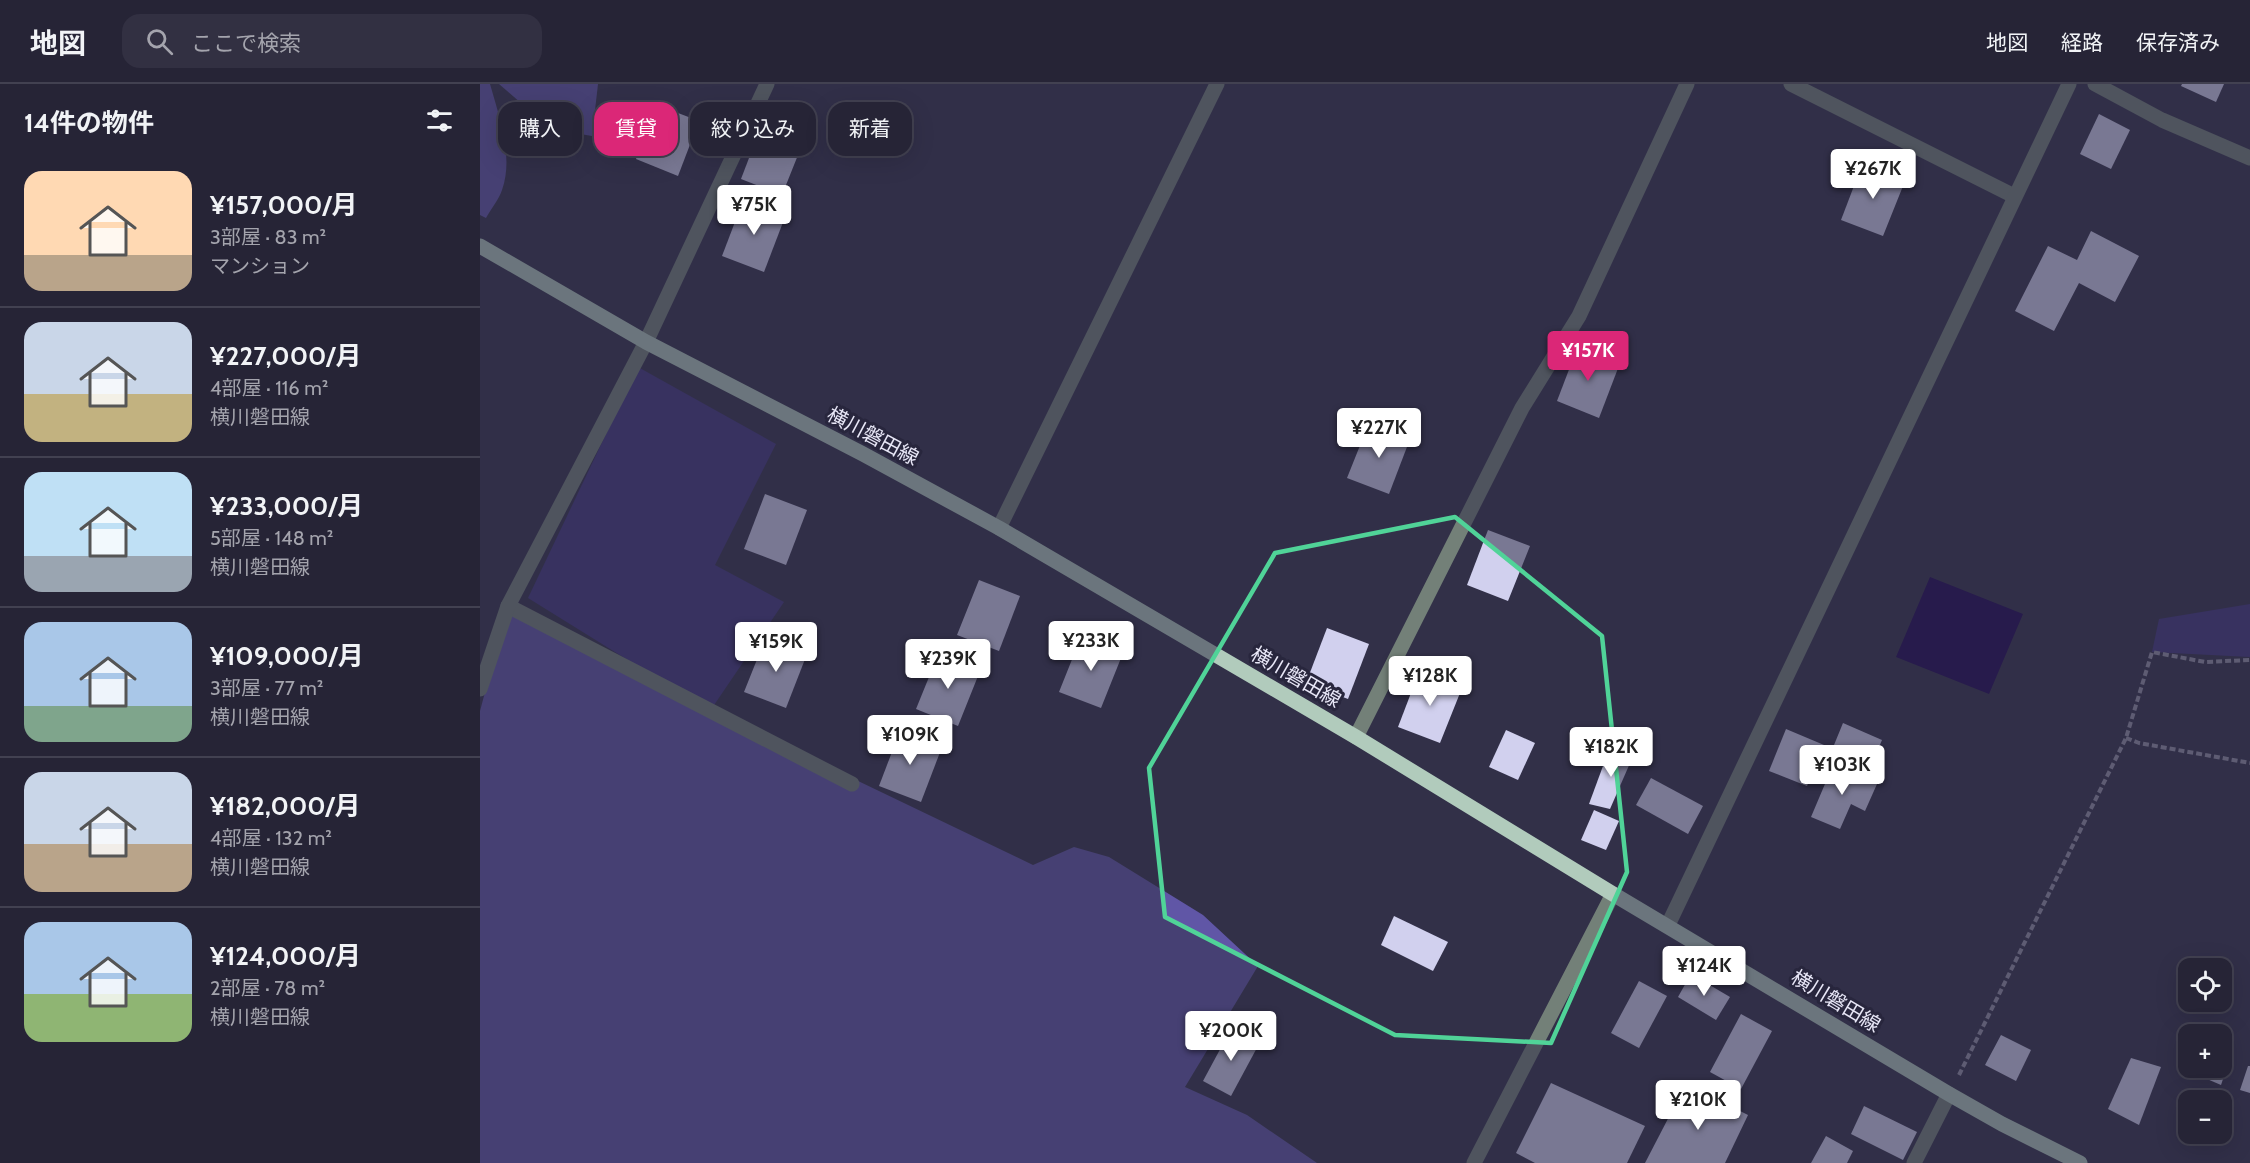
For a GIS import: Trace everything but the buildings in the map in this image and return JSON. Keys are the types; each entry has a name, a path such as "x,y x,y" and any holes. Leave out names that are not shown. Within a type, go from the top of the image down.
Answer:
{"main road":[{"name":"横川磐田線","path":"480,246 646,342 863,454 999,528 1356,737 1613,894 1949,1094 2002,1124 2080,1163"}],"street":[{"path":"480,689 508,606 646,342 766,84"},
{"path":"999,528 1217,84"},
{"path":"1356,737 1522,408 1579,316 1687,84"},
{"path":"1791,84 2014,196"},
{"path":"1668,925 2068,84"},
{"path":"2095,84 2162,120 2250,158"},
{"path":"508,606 852,784"},
{"path":"1474,1163 1613,894"},
{"path":"1914,1163 1949,1094"}],"path":[{"path":"1949,1094 2126,738 2152,652 2205,662 2250,660"},
{"path":"2126,738 2139,743 2250,763"}],"highlighted area":[{"path":"1455,517 1602,636 1627,872 1551,1043 1395,1035 1165,917 1149,768 1275,553"}],"shaded area":[{"path":"480,84 490,84 498,112 498,156 506,156 506,164 502,190 497,200 486,218 480,215"},
{"path":"499,84 598,84 596,102 594,102 592,136 582,134 582,102 520,102"},
{"path":"638,367 776,444 715,565 784,602 710,711 528,598"},
{"path":"1930,577 2023,614 1989,694 1896,657"},
{"path":"2250,604 2250,657 2152,652 2159,619"},
{"path":"508,606 679,695 1033,865 1074,847 1109,857 1203,915 1258,966 1185,1087 1247,1115 1317,1163 480,1163 480,711"}]}
